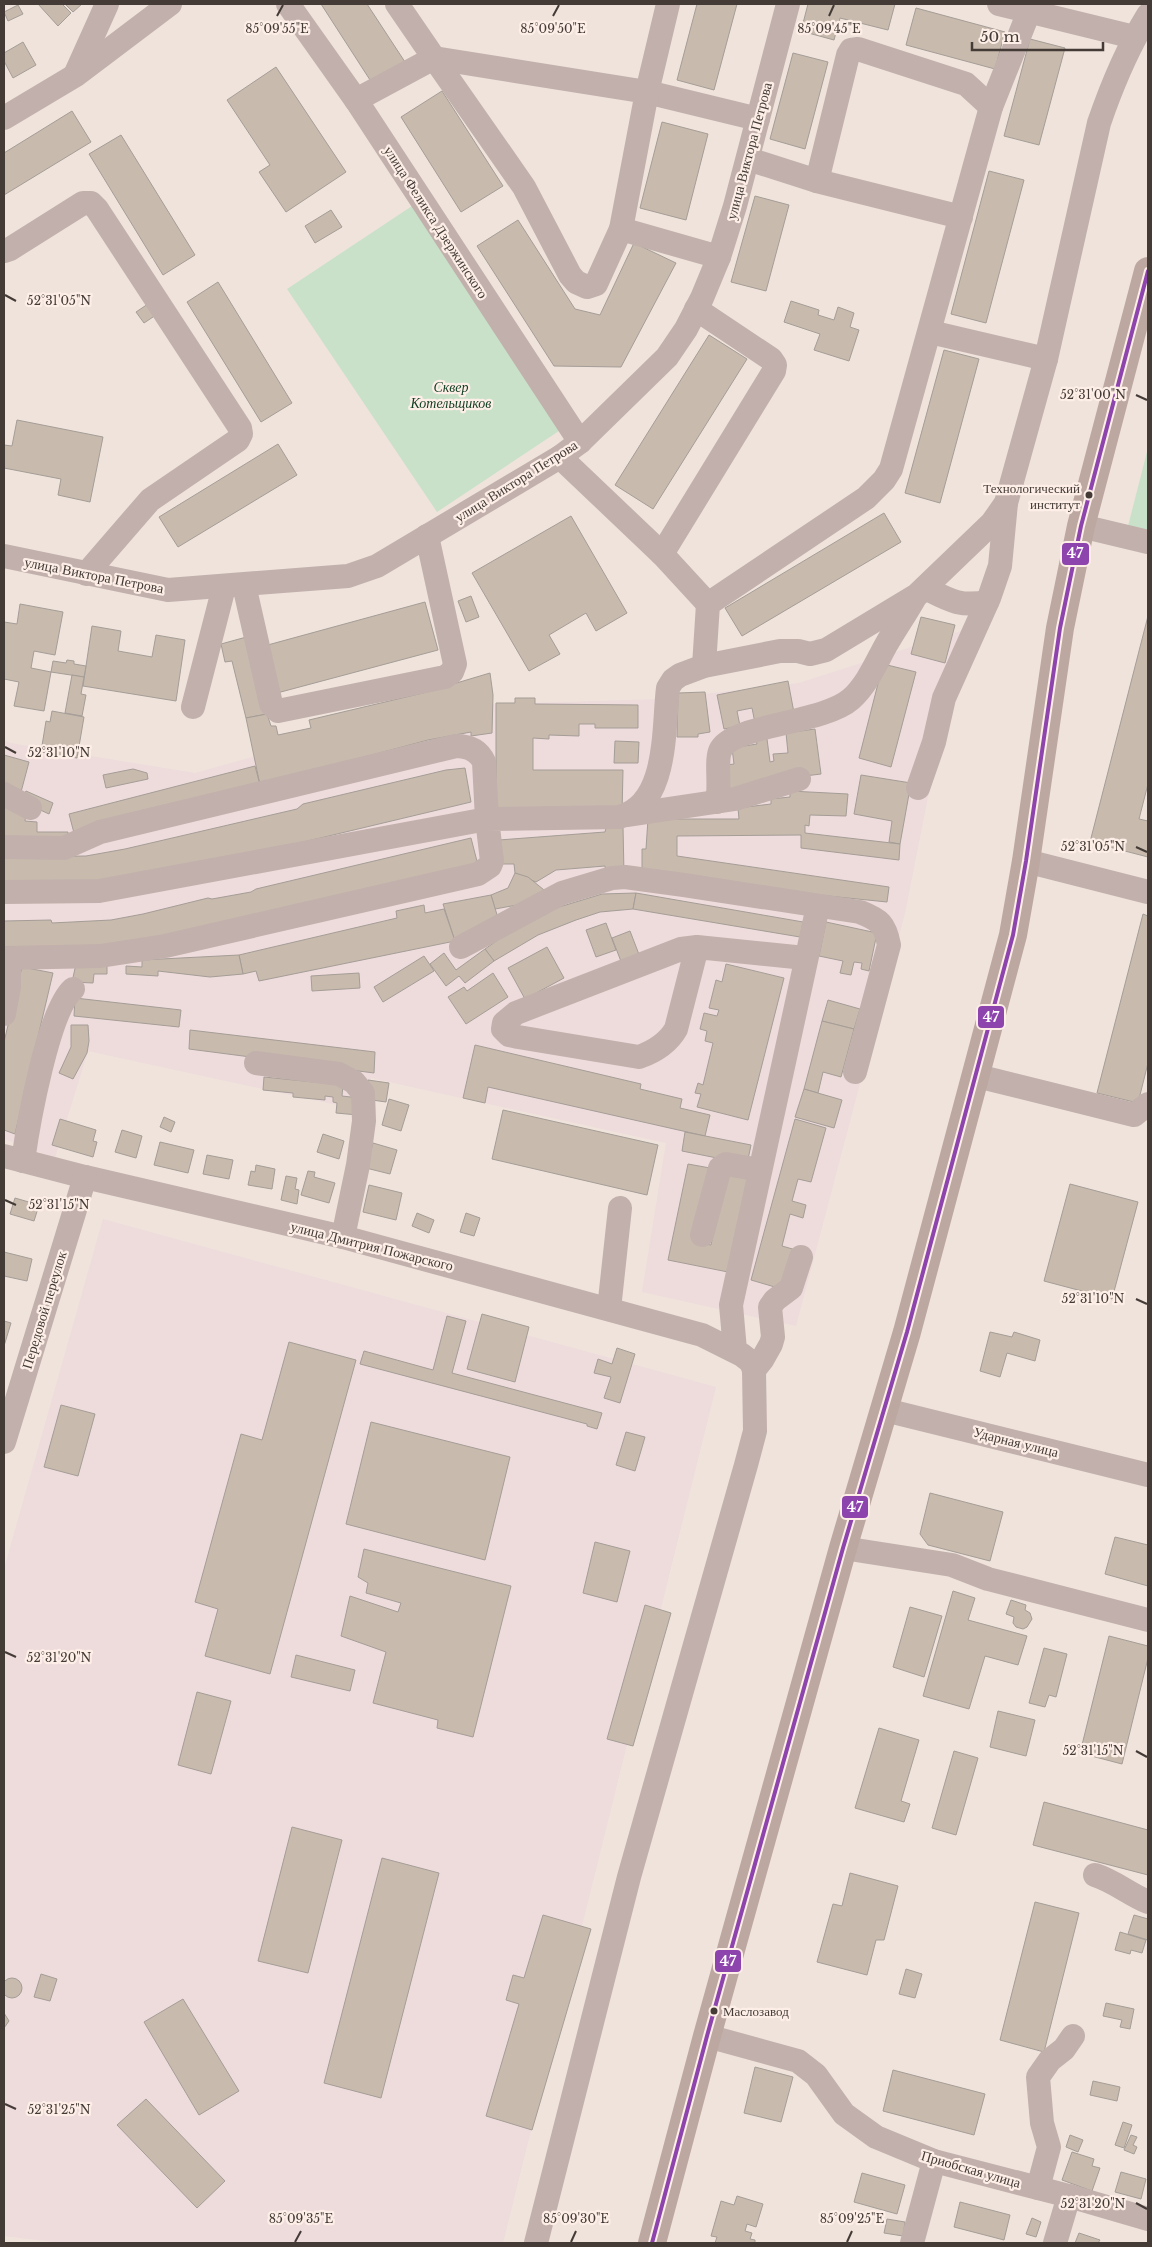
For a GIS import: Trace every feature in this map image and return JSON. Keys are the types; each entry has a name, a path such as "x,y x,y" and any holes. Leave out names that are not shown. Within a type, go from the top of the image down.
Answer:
{"main road":[{"path":"652,2243 707,2036 843,1548 885,1410 977,1076 1013,935 1026,861 1060,628 1082,526 1148,271"}],"street":[{"path":"76,75 107,4"},
{"path":"4,118 76,75 170,4"},
{"name":"улица Феликса Дзержинского","path":"288,4 356,100 580,442"},
{"path":"397,4 524,187 572,278 586,287 596,284 622,229 647,92 668,4"},
{"name":"улица Виктора Петрова","path":"4,556 168,590 348,576 377,566 560,457 580,442 667,357 686,329 720,257 748,159 788,4"},
{"path":"998,4 1031,8 1134,38"},
{"path":"708,604 866,498 884,480 897,454 991,106 1031,8"},
{"path":"918,788 934,742 944,698 987,602 1000,566 1006,502 1046,359 1099,122 1112,86 1134,38 1148,15"},
{"path":"817,181 848,56 852,50 858,49 966,84 991,106"},
{"path":"356,100 434,58 647,92 758,120"},
{"path":"748,159 817,181 961,218"},
{"path":"4,251 83,203 91,203 240,428 241,434 238,440 150,500 86,574"},
{"path":"622,229 720,257"},
{"path":"662,554 774,371 775,365 771,359 696,309"},
{"path":"930,332 1046,359"},
{"path":"560,457 662,554 708,604 704,666"},
{"path":"628,815 648,794 657,778 662,760 668,688 672,680 704,666 780,651 819,653 921,591 992,523 1006,502"},
{"path":"1082,526 1148,542"},
{"path":"234,586 271,704 278,711 445,677 452,672 455,664 427,536"},
{"path":"193,707 234,586"},
{"path":"921,591 960,604 987,602"},
{"path":"717,802 720,784 719,754 723,745 730,740 752,732 826,713 850,700 865,682 921,591"},
{"path":"960,604 972,636"},
{"path":"4,847 64,848 100,832 456,746 472,749 482,756 484,762 487,819 492,861 485,871 478,874 165,946 100,956 6,958 9,987 4,1014"},
{"path":"4,892 99,891 487,819 618,817 717,802 761,792 799,780"},
{"path":"4,794 30,808"},
{"path":"1026,861 1148,892"},
{"path":"461,947 562,893 612,878 626,877 860,912 871,916 883,925 889,945 856,1072"},
{"path":"735,1350 731,1305 805,958 818,906"},
{"path":"698,947 676,1029 672,1036 646,1054 638,1057 518,1037 509,1035 503,1030 504,1023 516,1014 681,950 698,947 805,958"},
{"path":"13,1158 30,1109 56,1021 67,995 73,989"},
{"path":"256,1062 339,1074 354,1082 363,1093 364,1121 358,1165 343,1237"},
{"path":"977,1076 1134,1115 1148,1104"},
{"name":"улица Дмитрия Пожарского","path":"13,1158 85,1177 343,1237 702,1335 735,1350 751,1362 754,1370"},
{"path":"702,1234 718,1172 722,1165 760,1170"},
{"name":"Передовой переулок","path":"4,1442 85,1177"},
{"path":"609,1310 620,1208"},
{"path":"536,2243 629,1877 755,1431 754,1370 771,1344 773,1336 770,1307 775,1300 791,1288 801,1257"},
{"name":"Ударная улица","path":"885,1410 1148,1475"},
{"path":"843,1548 952,1565 988,1579 1148,1620"},
{"path":"1095,1875 1105,1878 1148,1902"},
{"name":"Приобская улица","path":"707,2036 798,2061 816,2075 844,2114 863,2130 876,2137 934,2160 1148,2219"},
{"path":"1038,2188 1049,2147 1042,2124 1038,2077 1050,2060 1064,2049 1073,2036"},
{"path":"912,2243 934,2160"},
{"path":"1055,2243 1069,2196"}],"shaded area":[{"path":"961,631 905,913 796,1326 642,1292 666,1143 371,1078 365,1111 88,1051 55,1158 4,1139 4,740 10,743 195,773 437,706 662,699 799,683"},
{"path":"103,1219 716,1387 503,2243 62,2243 4,2236 4,1569"}],"green space":[{"name":"Сквер Котельщиков","path":"415,204 565,427 437,512 287,289"},
{"path":"1148,448 1148,535 1127,530"}],"building":[{"path":"38,4 62,4 71,13 58,26"},
{"path":"65,4 82,4 73,12"},
{"path":"321,4 367,4 405,62 372,83"},
{"path":"697,4 737,4 714,90 677,80"},
{"path":"808,4 895,4 888,30 840,18 834,40 801,31"},
{"path":"18,5 23,14 8,21 4,12"},
{"path":"916,8 1005,32 995,69 906,45"},
{"path":"1030,39 1065,48 1039,145 1004,136"},
{"path":"23,42 36,65 13,78 4,61 4,53"},
{"path":"793,53 828,62 805,149 770,139"},
{"path":"276,67 346,172 286,212 259,172 270,165 227,100"},
{"path":"442,91 503,186 461,212 401,117"},
{"path":"72,111 91,142 4,195 4,153"},
{"path":"662,122 708,134 686,220 640,208"},
{"path":"121,135 195,255 163,275 89,154"},
{"path":"989,171 1024,180 986,323 951,314"},
{"path":"755,196 789,205 766,291 731,282"},
{"path":"331,210 342,227 315,243 305,226"},
{"path":"518,220 575,309 600,315 634,243 676,263 621,367 554,366 477,246"},
{"path":"218,282 292,403 261,422 187,302"},
{"path":"791,301 819,310 818,315 834,320 838,307 854,313 850,327 859,330 849,361 814,350 820,334 784,322"},
{"path":"151,302 159,313 144,323 136,312"},
{"path":"709,335 747,359 653,509 615,485"},
{"path":"944,350 979,359 940,503 905,493"},
{"path":"17,420 103,437 90,502 58,495 61,479 4,468 4,445 12,446"},
{"path":"278,444 297,475 178,547 159,517"},
{"path":"884,513 901,542 742,636 725,608"},
{"path":"571,516 627,613 596,631 586,613 549,635 560,654 529,671 472,573"},
{"path":"471,596 479,617 466,622 458,601"},
{"path":"425,602 438,650 277,693 264,646"},
{"path":"20,604 63,612 55,655 34,651 31,668 51,672 44,711 14,706 19,682 4,679 4,622 17,624"},
{"path":"1148,616 1148,784 1139,819 1148,821 1148,857 1090,842"},
{"path":"921,617 955,625 945,663 911,654"},
{"path":"92,626 121,631 118,651 152,657 156,635 185,640 176,701 83,686"},
{"path":"250,636 267,714 246,718 232,661 225,662 221,644"},
{"path":"67,660 74,661 74,664 86,666 84,677 51,672 53,661 66,663"},
{"path":"883,664 916,672 891,767 859,758"},
{"path":"490,673 493,695 492,733 471,736 471,732 428,740 260,785 246,718 267,714 271,726 276,726 278,735 311,728 309,720 423,693"},
{"path":"72,675 84,677 81,694 86,695 82,716 65,713"},
{"path":"788,681 795,718 756,728 752,708 737,711 740,726 724,729 717,695"},
{"path":"705,692 710,732 698,734 698,737 677,737 678,693"},
{"path":"515,698 535,698 535,704 638,705 638,728 595,728 595,724 579,724 579,736 549,735 549,739 533,738 533,770 623,770 622,813 496,812 496,703 515,703"},
{"path":"52,711 84,717 77,758 41,752 46,721 50,722"},
{"path":"815,729 821,774 788,778 730,790 727,765 734,764 732,748 757,744 756,740 767,739 770,762 774,761 773,754 788,753 786,733"},
{"path":"615,741 639,742 638,763 614,763"},
{"path":"4,755 29,762 21,792 4,787"},
{"path":"255,766 260,785 74,833 69,814"},
{"path":"465,768 471,802 245,856 103,883 4,887 4,857 86,856 125,849 297,809 303,804 446,770"},
{"path":"133,769 147,773 148,779 106,788 103,775"},
{"path":"861,775 911,783 900,844 889,842 892,821 854,814"},
{"path":"26,791 53,803 49,814 21,801"},
{"path":"790,791 848,794 846,816 810,815 809,826 805,825 805,833 900,844 899,860 801,848 801,835 677,836 677,856 889,887 887,902 642,877 642,849 646,849 648,819 739,819 738,808 771,804 771,799 790,797"},
{"path":"4,803 26,812 25,821 37,822 37,832 68,832 68,844 4,841"},
{"path":"623,827 624,874 606,875 605,866 556,870 536,882 515,873 514,864 501,864 499,840 605,832 606,828"},
{"path":"471,838 479,869 161,943 4,954 4,921 51,920 52,923 111,920 208,898 212,899 251,892 256,889"},
{"path":"515,873 528,877 549,894 517,905 495,909 491,895 508,888"},
{"path":"636,893 633,909 600,912 576,920 538,935 494,961 485,949 512,930 556,908 602,894"},
{"path":"636,893 803,922 800,937 633,909"},
{"path":"491,895 498,918 455,941 443,904"},
{"path":"424,905 425,913 444,909 455,941 259,981 256,971 243,974 239,955 397,918 396,911"},
{"path":"1143,914 1148,916 1148,1063 1138,1103 1097,1093"},
{"path":"826,922 877,933 869,971 861,969 862,963 854,962 851,975 840,973 843,961 819,956"},
{"path":"606,923 616,950 596,957 586,930"},
{"path":"630,931 640,957 622,964 612,938"},
{"path":"547,947 564,978 525,999 508,968"},
{"path":"485,949 494,961 465,983 459,976 446,986 430,964 444,953 456,970"},
{"path":"239,955 243,974 210,977 158,971 158,976 126,974 126,966 142,967 142,960"},
{"path":"424,956 434,971 383,1002 374,987"},
{"path":"76,964 107,966 107,974 94,974 93,983 72,982"},
{"path":"726,964 784,978 748,1120 697,1107 701,1094 695,1093 698,1083 703,1085 713,1043 705,1041 707,1031 700,1029 704,1013 717,1016 719,1010 709,1008 716,980 722,982"},
{"path":"22,967 53,973 15,1134 4,1130 4,1042"},
{"path":"359,973 360,988 312,991 311,976"},
{"path":"493,973 508,997 466,1024 448,997 464,987 467,991"},
{"path":"75,998 181,1010 179,1027 74,1016"},
{"path":"828,1000 860,1009 854,1029 822,1021"},
{"path":"822,1021 854,1029 841,1077 823,1072 818,1093 804,1089"},
{"path":"71,1025 88,1025 89,1041 87,1053 73,1079 59,1073 71,1047"},
{"path":"190,1030 375,1052 374,1073 189,1049"},
{"path":"475,1045 641,1084 640,1089 682,1099 680,1108 710,1115 705,1136 488,1087 485,1103 463,1098"},
{"path":"264,1077 343,1085 342,1096 359,1098 358,1115 336,1113 337,1103 333,1102 333,1097 325,1096 325,1100 293,1097 293,1093 263,1090"},
{"path":"368,1080 389,1083 386,1102 365,1099"},
{"path":"804,1089 842,1100 834,1128 795,1117"},
{"path":"389,1099 409,1105 401,1131 382,1125"},
{"path":"503,1110 658,1145 647,1195 492,1159"},
{"path":"164,1117 175,1122 171,1132 160,1127"},
{"path":"60,1119 96,1130 93,1141 97,1142 93,1157 52,1145"},
{"path":"795,1119 826,1128 811,1182 798,1179 792,1201 806,1205 803,1218 790,1214 782,1246 796,1250 785,1290 751,1280"},
{"path":"122,1130 142,1136 136,1158 115,1152"},
{"path":"685,1132 751,1145 747,1164 682,1151"},
{"path":"323,1134 344,1141 339,1159 317,1152"},
{"path":"160,1142 194,1150 188,1173 154,1165"},
{"path":"373,1143 397,1150 390,1174 366,1168"},
{"path":"207,1155 233,1160 229,1179 203,1174"},
{"path":"688,1164 710,1168 695,1242 711,1245 725,1172 748,1176 728,1272 668,1260"},
{"path":"256,1165 275,1169 272,1189 248,1185 251,1171 255,1172"},
{"path":"308,1171 315,1172 314,1177 335,1183 329,1203 301,1195"},
{"path":"286,1176 297,1178 295,1189 299,1190 297,1204 281,1200"},
{"path":"1070,1184 1138,1202 1112,1299 1044,1281"},
{"path":"369,1185 402,1193 396,1220 363,1212"},
{"path":"15,1198 39,1205 34,1221 10,1214"},
{"path":"417,1213 434,1220 429,1233 412,1226"},
{"path":"466,1213 480,1218 474,1236 460,1232"},
{"path":"4,1252 32,1259 27,1281 4,1276"},
{"path":"482,1314 529,1327 515,1382 467,1369"},
{"path":"447,1316 466,1321 452,1373 602,1413 597,1429 587,1426 587,1424 360,1364 364,1351 433,1370"},
{"path":"4,1321 11,1323 4,1346"},
{"path":"990,1332 1012,1337 1014,1332 1040,1340 1035,1361 1007,1353 1000,1377 980,1371"},
{"path":"289,1342 356,1360 270,1674 205,1656 218,1609 195,1602 241,1434 262,1440"},
{"path":"617,1348 635,1354 620,1403 604,1398 611,1377 594,1373 598,1359 612,1364"},
{"path":"61,1405 95,1414 78,1476 44,1467"},
{"path":"371,1422 510,1457 485,1560 346,1524"},
{"path":"626,1432 645,1437 635,1471 616,1465"},
{"path":"930,1493 1003,1512 990,1561 928,1545 920,1534"},
{"path":"1115,1537 1148,1545 1148,1586 1105,1574"},
{"path":"595,1542 630,1551 617,1602 583,1593"},
{"path":"364,1549 511,1586 473,1737 437,1728 438,1720 373,1703 386,1652 341,1636 350,1596 398,1612 401,1603 366,1593 368,1583 358,1577"},
{"path":"953,1591 975,1598 968,1620 1027,1636 1018,1665 985,1656 969,1709 923,1696"},
{"path":"1011,1600 1026,1605 1025,1610 1030,1613 1032,1619 1027,1627 1023,1629 1016,1627 1013,1623 1014,1617 1006,1614"},
{"path":"645,1605 671,1613 633,1746 607,1739"},
{"path":"910,1607 942,1616 924,1677 893,1667"},
{"path":"1109,1636 1148,1646 1148,1658 1122,1764 1080,1753"},
{"path":"1044,1648 1067,1654 1056,1697 1049,1695 1045,1707 1029,1703"},
{"path":"296,1655 355,1670 350,1691 291,1677"},
{"path":"197,1692 231,1701 211,1774 178,1765"},
{"path":"998,1711 1035,1720 1026,1756 990,1747"},
{"path":"879,1728 919,1740 901,1801 910,1804 904,1822 855,1808"},
{"path":"954,1751 978,1758 956,1835 932,1828"},
{"path":"1044,1802 1148,1830 1148,1875 1033,1845"},
{"path":"292,1827 342,1840 308,1973 258,1961"},
{"path":"382,1858 439,1873 381,2098 324,2083"},
{"path":"850,1873 898,1886 884,1940 876,1940 867,1975 817,1962 833,1904 842,1906"},
{"path":"1035,1902 1079,1913 1044,2052 1000,2040"},
{"path":"543,1915 591,1929 532,2130 486,2116 519,2004 506,2000 513,1975 524,1978"},
{"path":"1134,1915 1148,1919 1148,1940 1128,1934"},
{"path":"1120,1932 1146,1940 1142,1953 1131,1950 1130,1954 1115,1950"},
{"path":"906,1969 922,1974 915,1998 899,1994"},
{"path":"41,1974 57,1979 50,2001 34,1997"},
{"path":"12,1978 19,1981 22,1988 19,1995 12,1998 5,1995 2,1988 5,1981"},
{"path":"183,1999 239,2091 199,2115 144,2022"},
{"path":"1106,2003 1134,2009 1130,2029 1120,2027 1122,2020 1103,2016"},
{"path":"4,2013 9,2021 4,2028"},
{"path":"755,2067 793,2077 781,2122 744,2113"},
{"path":"893,2070 985,2094 974,2135 883,2111"},
{"path":"1093,2081 1120,2087 1117,2101 1090,2095"},
{"path":"146,2099 225,2181 197,2208 117,2125"},
{"path":"1123,2122 1132,2125 1124,2148 1115,2145"},
{"path":"1070,2135 1083,2140 1078,2152 1066,2147"},
{"path":"1131,2135 1137,2137 1133,2145 1137,2147 1134,2154 1124,2150"},
{"path":"1072,2152 1094,2159 1092,2166 1100,2168 1092,2191 1062,2180"},
{"path":"1121,2172 1146,2179 1141,2199 1115,2192"},
{"path":"862,2173 905,2185 897,2214 854,2202"},
{"path":"737,2196 763,2204 756,2227 747,2224 745,2231 752,2233 750,2239 755,2240 755,2243 715,2243 717,2237 711,2236 721,2201 734,2205"},
{"path":"960,2202 1010,2215 1004,2240 954,2227"},
{"path":"1032,2218 1041,2222 1036,2237 1026,2234"},
{"path":"887,2219 905,2222 903,2236 884,2233"},
{"path":"1079,2233 1100,2240 1098,2243 1075,2243"}],"transit line":[{"name":"47","path":"652,2243 707,2036 843,1548 907,1332 1013,935 1026,861 1060,628 1081,526 1148,271"}],"place":[{"name":"Технологический институт","path":"1089,495"},
{"name":"Маслозавод","path":"714,2011"}]}
